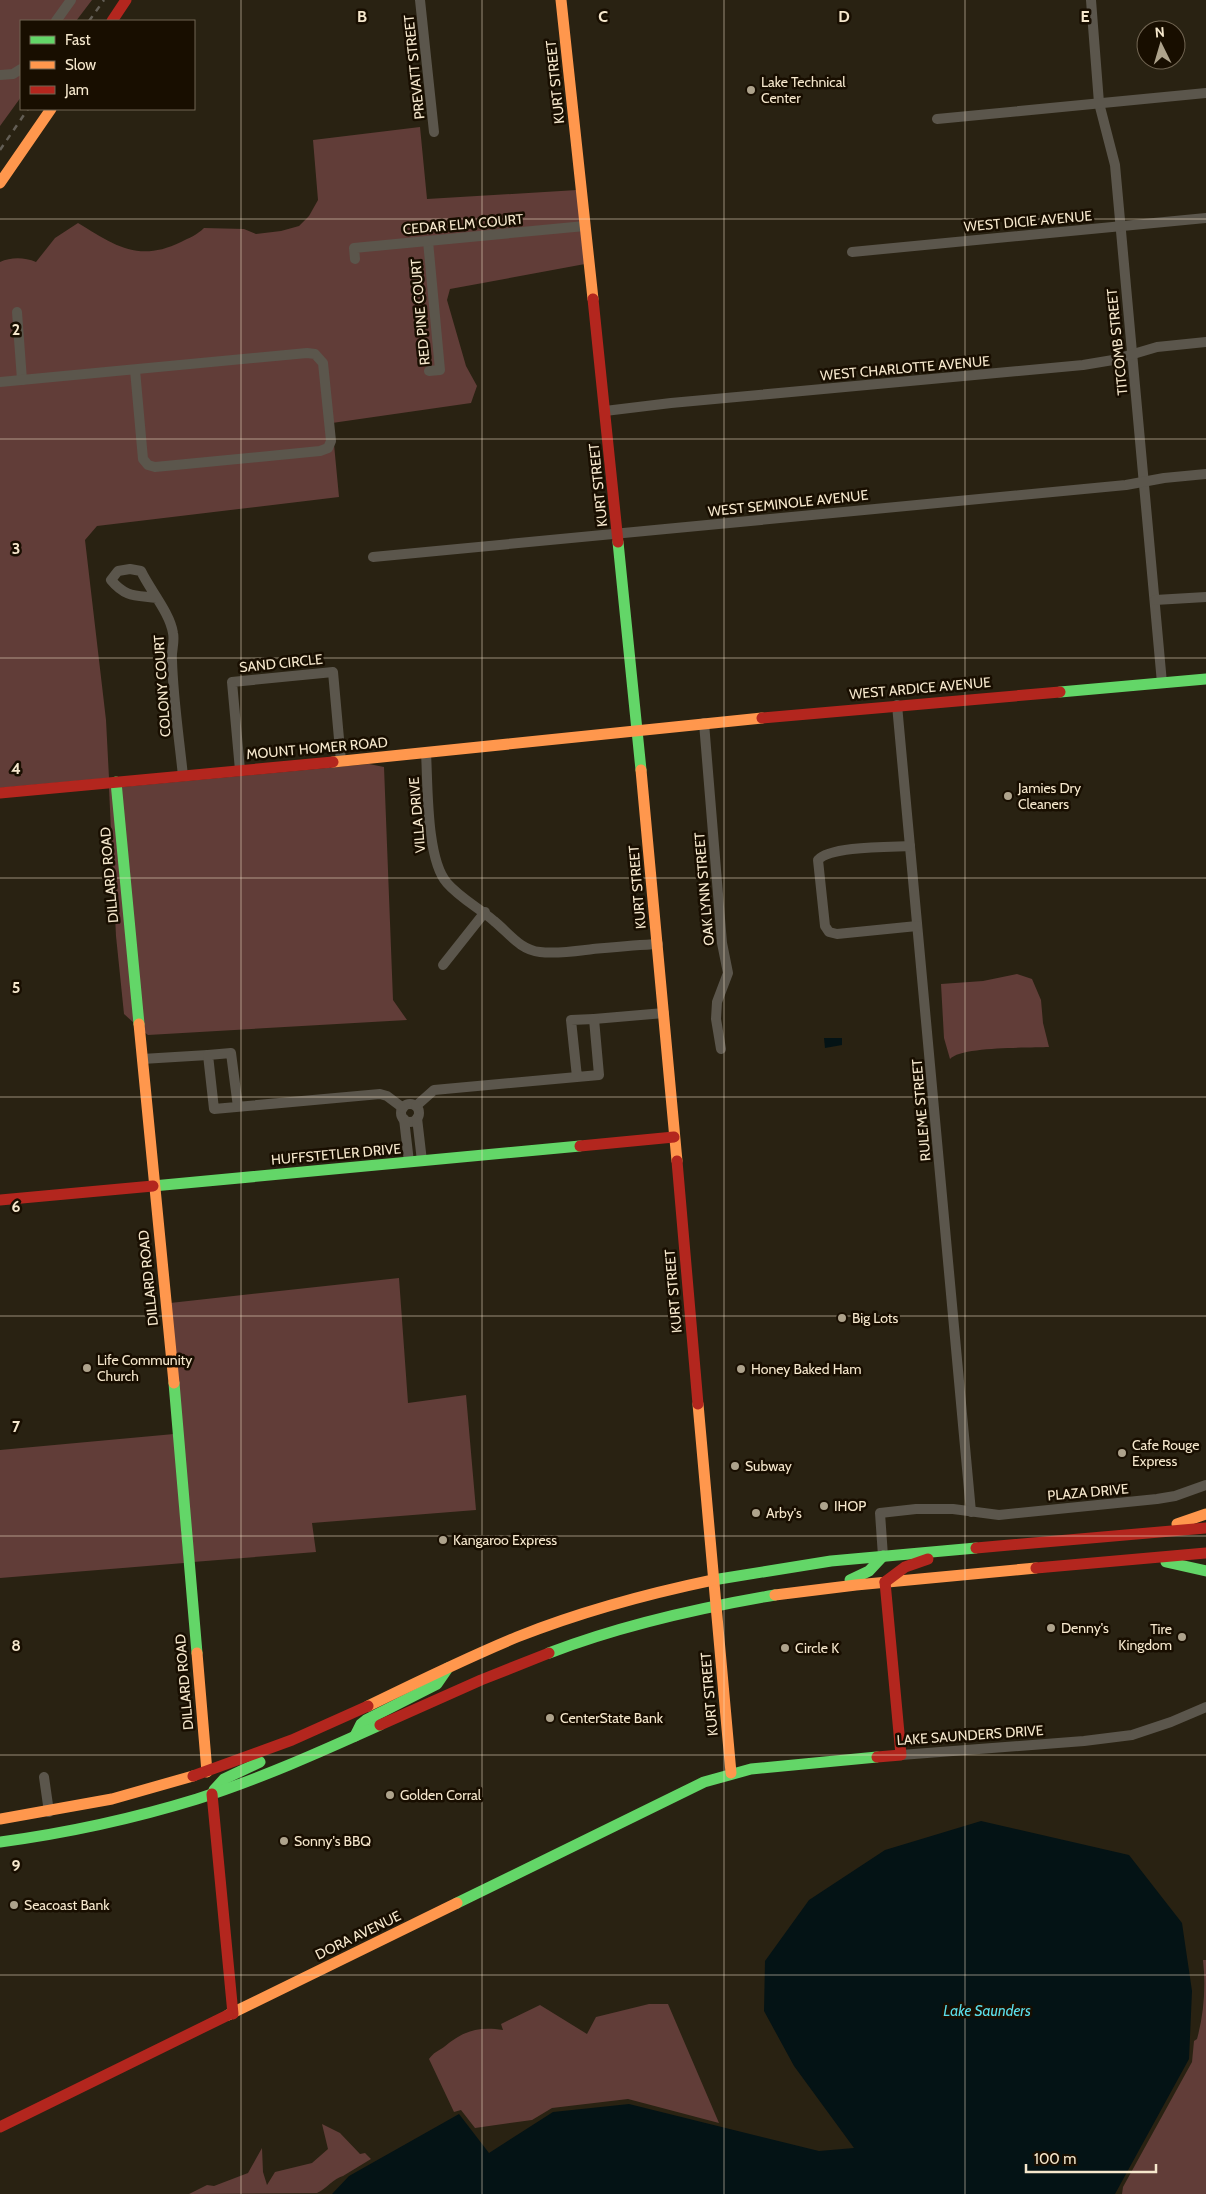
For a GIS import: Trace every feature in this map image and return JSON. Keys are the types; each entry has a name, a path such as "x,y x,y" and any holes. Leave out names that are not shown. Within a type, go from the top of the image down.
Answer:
{"street":[{"path":"57,20 71,0"},
{"path":"113,20 126,0"},
{"name":"PREVATT STREET","path":"420,0 434,132"},
{"name":"KURT STREET","path":"561,0 606,411 658,944 731,1773"},
{"name":"TITCOMB STREET","path":"1091,0 1100,103 1114,165 1162,683"},
{"path":"0,75 13,74 20,70"},
{"path":"937,119 1206,93"},
{"path":"0,183 50,110"},
{"name":"WEST DICIE AVENUE","path":"852,252 1206,218"},
{"name":"CEDAR ELM COURT","path":"355,259 354,248 585,226"},
{"name":"RED PINE COURT","path":"428,241 440,370 429,371"},
{"path":"16,312 22,380"},
{"name":"WEST CHARLOTTE AVENUE","path":"606,411 671,403 1083,365 1157,348 1206,342"},
{"path":"0,382 307,353 315,354 323,362 331,441 328,448 320,451 155,468 148,465 143,459 135,370"},
{"name":"WEST SEMINOLE AVENUE","path":"373,556 1126,485 1144,481 1206,474"},
{"path":"1155,600 1206,597"},
{"name":"COLONY COURT","path":"157,598 173,632 172,658 183,776"},
{"name":"SAND CIRCLE","path":"240,770 232,682 333,672 341,761"},
{"name":"WEST ARDICE AVENUE","path":"637,730 1206,679"},
{"name":"RULEME STREET","path":"897,706 971,1512"},
{"name":"OAK LYNN STREET","path":"704,723 721,934 728,974 717,1002 716,1026 720,1049"},
{"name":"MOUNT HOMER ROAD","path":"0,793 426,754 637,730"},
{"name":"VILLA DRIVE","path":"426,754 431,826 435,858 439,870 448,884 522,945 540,952 558,953 658,944"},
{"name":"DILLARD ROAD","path":"116,782 177,1418 207,1772"},
{"path":"910,846 836,852 822,856 818,860 825,926 829,932 837,934 918,926"},
{"path":"443,965 484,912"},
{"path":"577,1077 571,1020 664,1014"},
{"path":"208,1054 214,1109 380,1094 399,1105 419,1103 434,1090 599,1075 594,1019"},
{"path":"142,1059 231,1052 238,1107"},
{"path":"419,1103 417,1118 422,1161"},
{"path":"399,1105 404,1118 409,1162"},
{"path":"404,1118 412,1121 417,1118"},
{"name":"HUFFSTETLER DRIVE","path":"0,1200 674,1137"},
{"path":"407,1149 421,1148"},
{"name":"PLAZA DRIVE","path":"883,1556 880,1513 916,1509 999,1515 1157,1500 1206,1485"},
{"path":"1144,1533 1206,1514"},
{"path":"0,1819 49,1812 138,1792 207,1772 292,1740 515,1638 579,1615 713,1578 776,1568 883,1556 1206,1528"},
{"path":"885,1582 904,1566 955,1550"},
{"path":"0,1842 98,1825 212,1794 259,1778 552,1651 618,1629 715,1604 827,1587 1206,1553"},
{"path":"827,1587 861,1577 874,1569 883,1556"},
{"path":"1147,1558 1206,1571"},
{"path":"885,1582 901,1755"},
{"path":"355,1736 361,1724 366,1720 437,1684 448,1668"},
{"name":"LAKE SAUNDERS DRIVE","path":"731,1773 751,1769 1132,1735 1171,1722 1206,1707"},
{"path":"233,2014 212,1794 224,1779 285,1751 292,1740"},
{"path":"143,1814 193,1788 202,1780 207,1772"},
{"name":"DORA AVENUE","path":"0,2127 704,1782 731,1773"},
{"path":"44,1777 49,1812"}],"shaded area":[{"path":"0,0 92,0 77,20 20,20 20,98 0,126"},
{"path":"420,127 427,199 577,190 585,264 450,289 447,300 466,366 477,386 471,403 332,423 339,497 97,526 85,540 106,720 109,778 0,788 0,262 18,258 36,262 55,238 78,223 115,244 139,251 166,248 199,233 204,228 244,229 256,234 281,231 299,226 309,216 318,200 313,140"},
{"path":"369,764 384,767 393,1000 407,1020 148,1035 144,1032 121,787"},
{"path":"109,788 112,788 134,1023 124,1014 116,936"},
{"path":"1017,974 1032,979 1041,1000 1043,1023 1049,1047 981,1050 967,1052 950,1059 944,1038 941,984 983,981"},
{"path":"399,1278 408,1403 466,1395 476,1510 312,1523 316,1552 193,1562 170,1303"},
{"path":"174,1434 184,1563 0,1578 0,1450"},
{"path":"1203,1960 1206,1960 1206,2194 1122,2194 1123,2187 1192,2062 1194,2041 1197,2039 1203,2010"},
{"path":"649,2004 668,2004 719,2123 628,2099 552,2108 532,2120 475,2128 461,2110 454,2112 429,2059 436,2052 464,2034 478,2029 503,2030 501,2024 540,2005 587,2034 596,2017"},
{"path":"322,2124 340,2133 360,2154 365,2153 371,2159 336,2179 317,2193 189,2194 207,2185 214,2186 248,2173 262,2148 263,2172 267,2185 275,2172 312,2163 328,2149"}],"water":[{"path":"824,1038 842,1038 842,1045 825,1048"},
{"name":"Lake Saunders","path":"981,1821 1129,1855 1182,1923 1192,1991 1189,2059 1115,2194 332,2194 349,2176 459,2114 489,2153 553,2112 629,2104 819,2151 854,2148 794,2066 764,2011 765,1961 809,1900 885,1850"}],"railway":[{"path":"90,20 104,0"},
{"path":"0,150 27,110"}],"traffic: fast":[{"path":"618,542 641,770"},
{"path":"1060,692 1206,679"},
{"path":"116,782 139,1024"},
{"path":"153,1186 580,1146"},
{"path":"174,1383 197,1653"},
{"path":"713,1580 831,1561 976,1548"},
{"path":"850,1580 869,1571 883,1556"},
{"path":"1166,1562 1206,1571"},
{"path":"549,1653 604,1634 660,1618 775,1595"},
{"path":"355,1736 361,1724 366,1720 437,1684 448,1668"},
{"path":"0,1842 99,1825 197,1799 267,1774 380,1725"},
{"path":"457,1903 704,1782 751,1769 877,1757"},
{"path":"214,1790 224,1779 260,1762"}],"traffic: slow":[{"path":"561,0 593,299"},
{"path":"0,183 50,110"},
{"path":"333,762 762,718"},
{"path":"641,770 677,1161"},
{"path":"139,1024 174,1383"},
{"path":"698,1404 731,1773"},
{"path":"1177,1524 1206,1514"},
{"path":"775,1595 856,1585 1036,1568"},
{"path":"368,1706 479,1653 541,1628 614,1604 713,1580"},
{"path":"197,1653 207,1772"},
{"path":"0,1819 112,1799 193,1776"},
{"path":"228,2015 457,1903"}],"traffic: jam":[{"path":"113,20 126,0"},
{"path":"593,299 618,542"},
{"path":"762,718 1060,692"},
{"path":"0,793 333,762"},
{"path":"580,1146 674,1137"},
{"path":"677,1161 698,1404"},
{"path":"0,1200 153,1186"},
{"path":"976,1548 1206,1528"},
{"path":"1036,1568 1206,1553"},
{"path":"885,1582 905,1567 928,1559"},
{"path":"877,1757 901,1755 885,1582"},
{"path":"380,1725 481,1680 549,1653"},
{"path":"193,1776 292,1740 368,1706"},
{"path":"212,1794 233,2014"},
{"path":"0,2127 228,2015"}],"place":[{"name":"Lake Technical Center","path":"751,90"},
{"name":"Jamies Dry Cleaners","path":"1008,796"},
{"name":"Big Lots","path":"842,1318"},
{"name":"Life Community Church","path":"87,1368"},
{"name":"Honey Baked Ham","path":"741,1369"},
{"name":"Cafe Rouge Express","path":"1122,1453"},
{"name":"Subway","path":"735,1466"},
{"name":"IHOP","path":"824,1506"},
{"name":"Arby's","path":"756,1513"},
{"name":"Kangaroo Express","path":"443,1540"},
{"name":"Denny's","path":"1051,1628"},
{"name":"Tire Kingdom","path":"1182,1637"},
{"name":"Circle K","path":"785,1648"},
{"name":"CenterState Bank","path":"550,1718"},
{"name":"Golden Corral","path":"390,1795"},
{"name":"Sonny's BBQ","path":"284,1841"},
{"name":"Seacoast Bank","path":"14,1905"}]}
